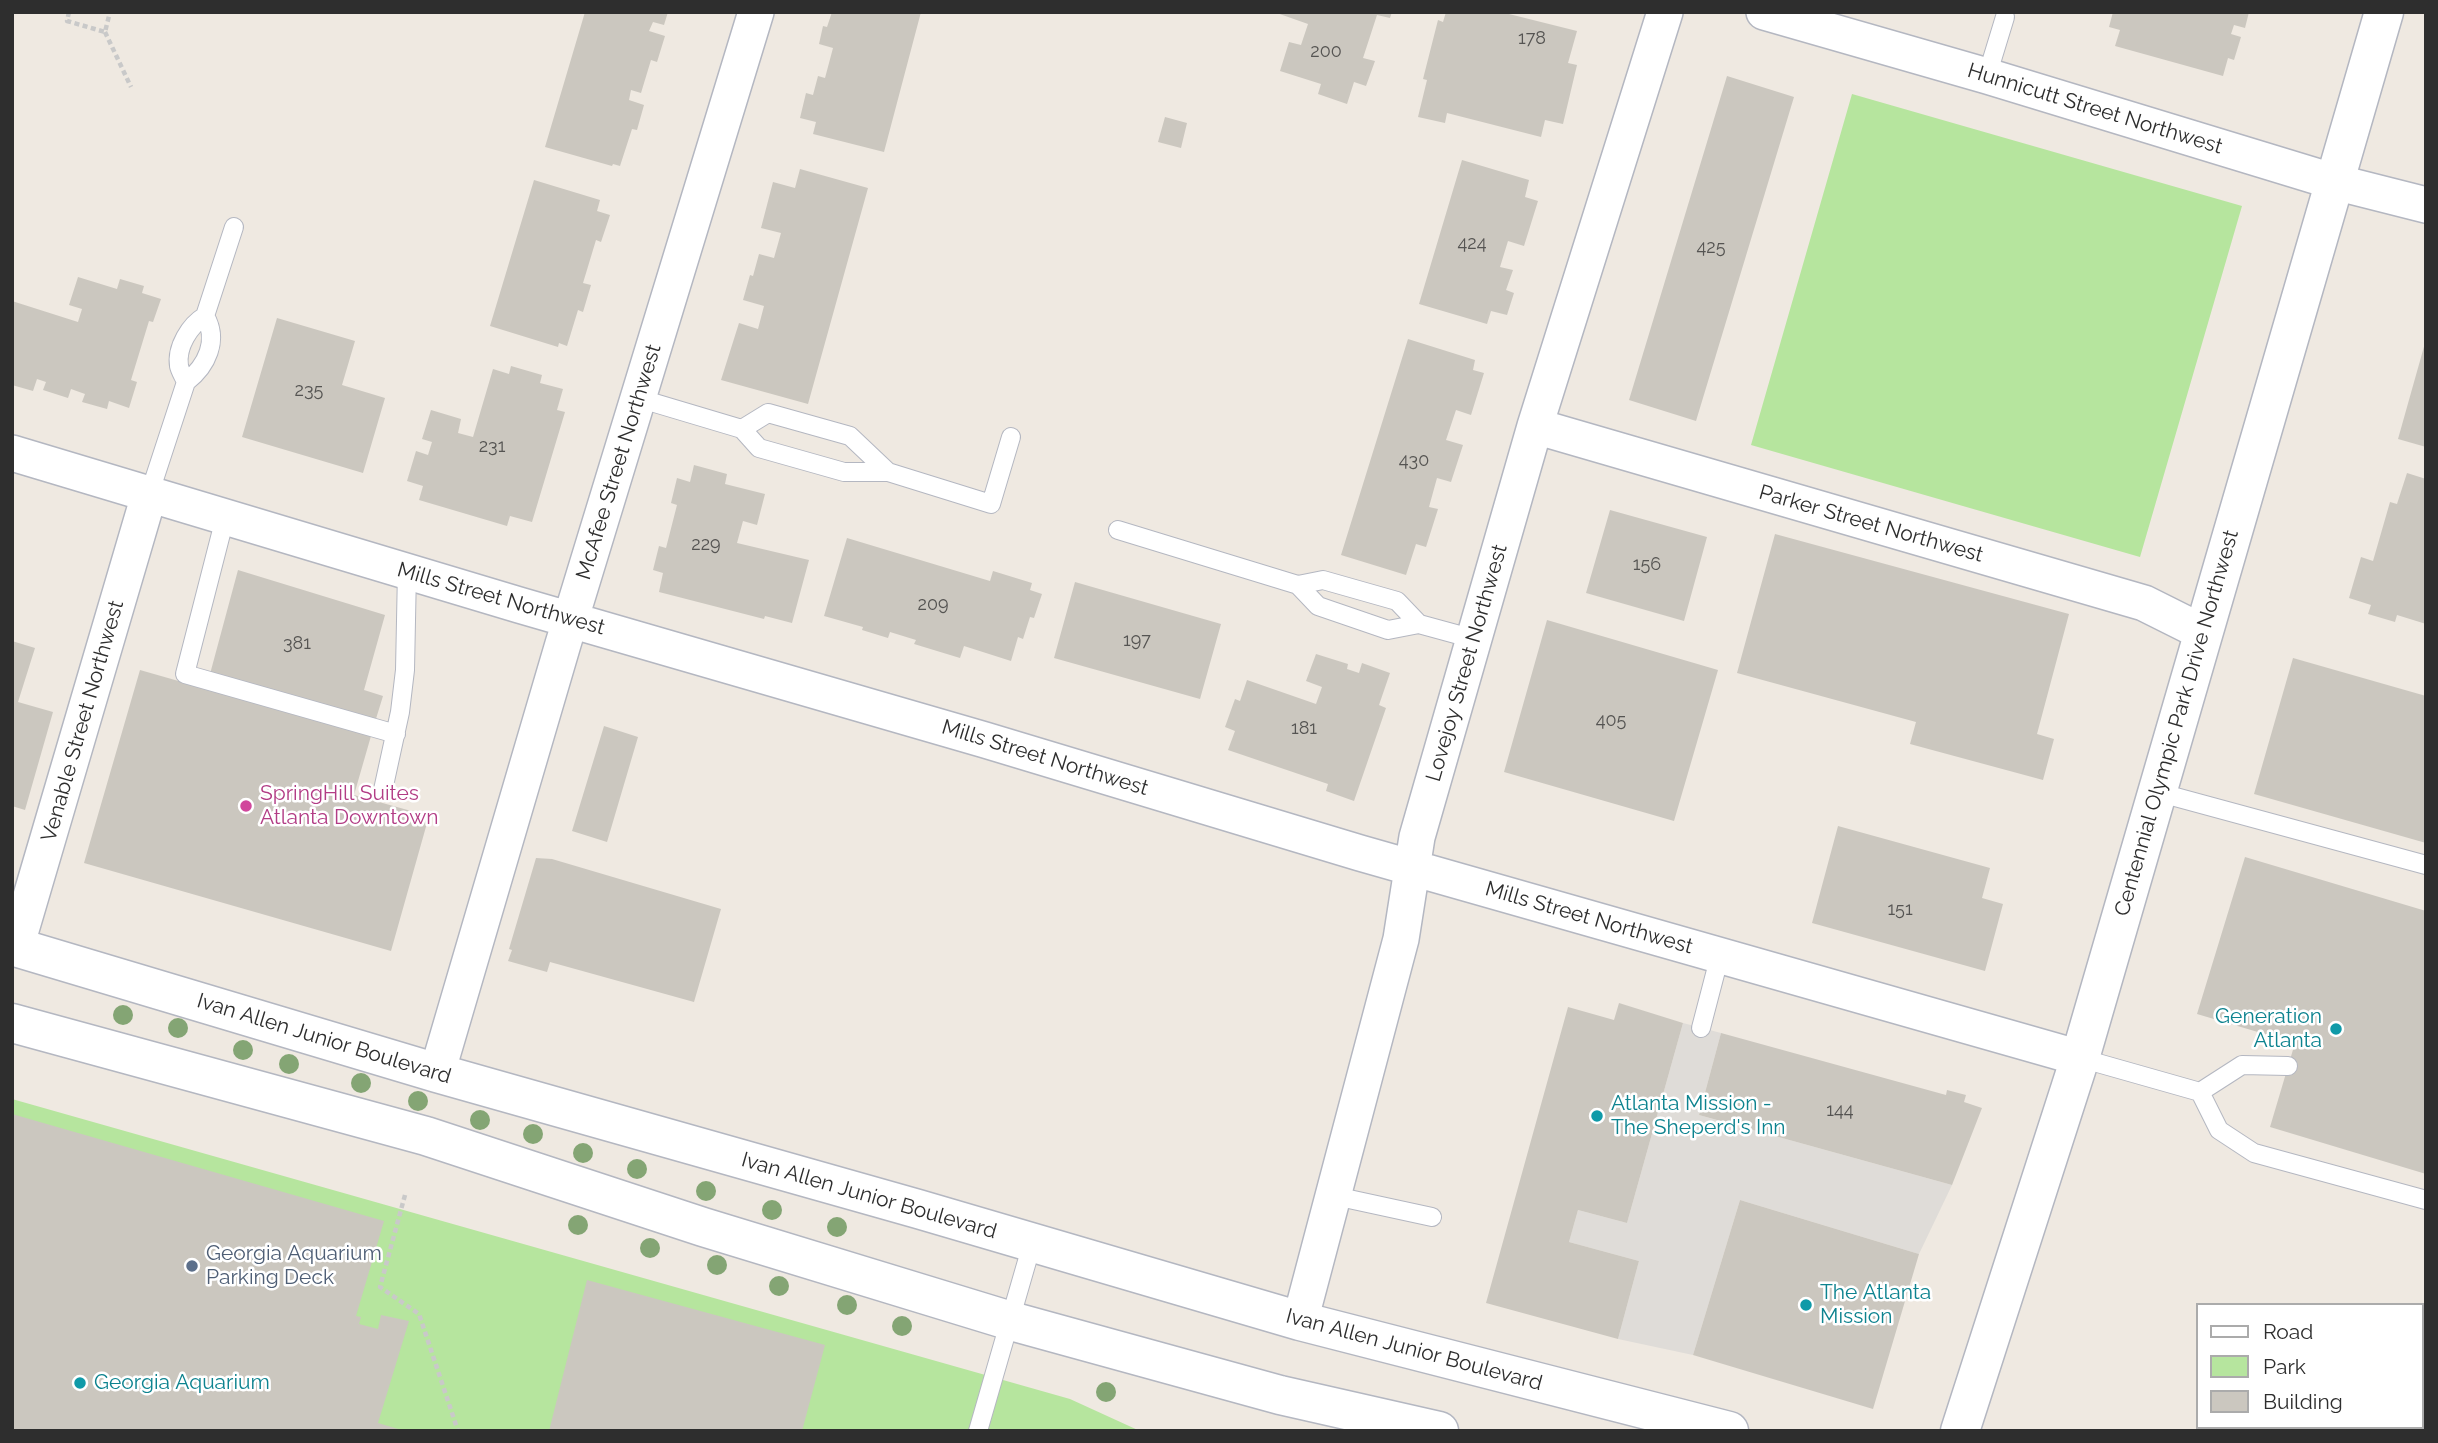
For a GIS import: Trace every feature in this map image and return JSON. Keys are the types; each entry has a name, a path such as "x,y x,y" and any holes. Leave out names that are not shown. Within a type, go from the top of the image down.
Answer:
{"main road":[{"name":"Centennial Olympic Park Drive Northwest","path":"1960,1431 2080,1058 2384,12"},
{"name":"Ivan Allen Junior Boulevard","path":"14,947 437,1073 918,1209 1300,1321 1729,1431"},
{"path":"12,1023 426,1136 703,1227 1011,1321 1280,1395 1440,1431"}],"street":[{"name":"McAfee Street Northwest","path":"437,1073 570,619 756,12"},
{"name":"Lovejoy Street Northwest","path":"1300,1321 1401,939 1417,837 1535,426 1665,12"},
{"name":"Hunnicutt Street Northwest","path":"1764,12 1987,76 2335,182 2426,205"},
{"name":"Parker Street Northwest","path":"1535,426 2144,603 2204,633"},
{"name":"Mills Street Northwest","path":"12,453 1412,867 2080,1058"},
{"name":"Venable Street Northwest","path":"14,947 149,495"}],"lane":[{"path":"1987,76 2005,18"},
{"path":"186,382 179,367 180,354 188,330 205,316 234,227"},
{"path":"149,495 186,382 203,367 211,342 212,328 205,316"},
{"path":"638,398 742,429 759,447 844,472 888,472 991,505 1011,437"},
{"path":"742,429 768,414 850,436 888,472"},
{"path":"225,518 185,674 396,734"},
{"path":"1118,530 1298,585 1323,580 1396,601 1419,624"},
{"path":"383,790 396,734 405,670 407,571"},
{"path":"1298,585 1318,606 1388,630 1419,624 1474,639"},
{"path":"2157,792 2426,865"},
{"path":"1701,1028 1720,955"},
{"path":"2080,1058 2200,1092 2219,1129 2254,1153 2426,1200"},
{"path":"2200,1092 2242,1065 2288,1066"},
{"path":"1335,1196 1432,1217"},
{"path":"978,1431 1032,1244"}],"path":[{"path":"69,12 67,21 105,32"},
{"path":"110,12 105,32 131,86"},
{"path":"405,1195 380,1287 419,1314 458,1431"}],"green space":[{"path":"1852,94 2242,206 2140,557 1751,445"},
{"path":"12,1099 1070,1399 1140,1431 12,1431"}],"shaded area":[{"path":"1683,1023 1721,1033 1699,1115 1952,1185 1919,1254 1740,1200 1693,1355 1618,1339 1639,1261 1569,1242 1578,1210 1627,1223"}],"building":[{"path":"585,12 668,12 664,25 653,22 649,31 665,36 657,62 651,60 641,93 631,90 629,100 644,105 637,130 632,129 620,166 545,147"},
{"path":"832,12 921,12 884,152 813,134 816,122 800,118 806,93 813,95 818,76 825,78 833,48 819,44 823,26 827,27"},
{"path":"1274,12 1392,12 1390,18 1377,15 1363,58 1375,61 1366,86 1354,82 1347,104 1318,94 1321,84 1280,71 1289,42 1301,45 1308,24"},
{"path":"1446,12 1501,12 1577,31 1568,63 1577,65 1563,124 1545,120 1541,137 1447,113 1445,123 1418,117 1427,80 1423,79 1438,20 1443,22"},
{"path":"2113,12 2249,12 2245,28 2234,25 2231,34 2241,37 2234,60 2228,58 2223,76 2115,46 2120,30 2109,27"},
{"path":"1727,76 1794,97 1696,421 1629,400"},
{"path":"1165,117 1187,123 1181,148 1158,142"},
{"path":"1462,160 1529,180 1525,197 1538,201 1524,246 1508,241 1500,267 1513,270 1506,290 1514,293 1507,315 1491,311 1487,324 1419,304"},
{"path":"800,169 868,188 808,404 721,380 739,323 758,329 764,306 743,300 759,254 774,258 781,233 761,228 773,182 795,188"},
{"path":"534,180 600,200 597,211 610,215 601,242 596,240 583,283 591,285 583,312 578,310 567,346 559,343 558,347 490,326"},
{"path":"78,277 117,289 120,279 144,286 142,293 161,299 153,322 149,321 131,380 137,382 129,408 109,401 107,409 82,402 85,394 71,389 68,398 43,390 46,382 37,379 33,391 12,385 12,301 78,322 82,309 69,305"},
{"path":"277,318 355,341 342,385 385,398 363,473 242,437"},
{"path":"1408,339 1475,360 1473,370 1484,373 1471,415 1456,410 1446,440 1463,445 1451,482 1437,478 1429,507 1438,509 1426,547 1416,544 1406,575 1341,555"},
{"path":"2426,343 2426,447 2398,439"},
{"path":"511,366 542,375 540,383 563,389 557,410 565,412 532,522 510,516 507,526 419,500 423,486 407,481 416,451 428,455 432,442 422,439 431,410 461,419 458,433 473,437 493,369 509,374"},
{"path":"694,465 727,474 725,484 765,494 757,525 743,521 737,543 809,560 792,623 765,616 764,619 659,592 663,573 653,570 659,546 666,548 677,505 671,503 677,478 690,482"},
{"path":"2407,473 2426,479 2426,624 2397,615 2395,622 2368,614 2371,605 2349,598 2361,557 2373,561 2390,502 2397,504"},
{"path":"1610,510 1707,537 1684,621 1586,593"},
{"path":"1775,534 2069,614 2037,734 2054,739 2043,780 1910,744 1916,722 1737,673"},
{"path":"847,538 990,581 993,571 1032,583 1030,590 1042,594 1034,618 1030,617 1023,639 1018,637 1011,661 964,646 960,658 914,644 916,640 890,632 888,638 862,630 863,627 824,616"},
{"path":"238,570 385,615 364,690 383,696 375,722 210,674"},
{"path":"1075,582 1221,624 1200,699 1054,658"},
{"path":"1547,620 1718,670 1674,821 1504,772"},
{"path":"12,641 35,648 18,702 53,712 25,810 12,806"},
{"path":"1316,654 1348,664 1347,669 1359,673 1362,663 1390,673 1379,705 1386,708 1354,801 1326,791 1328,784 1228,750 1235,731 1225,727 1235,699 1240,701 1247,680 1316,704 1322,687 1306,681"},
{"path":"2293,658 2426,696 2426,843 2254,794"},
{"name":"SpringHill Suites Atlanta Downtown","path":"140,670 371,736 354,795 429,816 391,951 84,863"},
{"path":"604,726 638,737 607,842 572,831"},
{"path":"1838,826 1990,868 1982,898 2003,904 1985,971 1812,923"},
{"name":"Generation Atlanta","path":"2245,857 2426,911 2426,1174 2270,1127 2295,1043 2197,1014"},
{"path":"536,858 552,859 721,909 694,1002 550,962 547,972 508,961 512,950 509,949"},
{"name":"Atlanta Mission - The Sheperd's Inn","path":"1619,1003 1683,1023 1627,1223 1578,1210 1569,1242 1639,1261 1618,1339 1486,1303 1568,1007 1614,1020"},
{"path":"1721,1033 1946,1095 1947,1090 1966,1095 1964,1102 1982,1108 1952,1185 1699,1115"},
{"name":"Georgia Aquarium Parking Deck","path":"12,1114 384,1221 356,1316 361,1317 359,1324 378,1329 381,1315 409,1321 378,1423 405,1431 12,1431"},
{"name":"The Atlanta Mission","path":"1740,1200 1919,1254 1873,1409 1693,1355"},
{"path":"587,1280 825,1345 802,1431 549,1431"}],"place":[{"name":"SpringHill Suites Atlanta Downtown","path":"246,806"},
{"name":"Generation Atlanta","path":"2336,1029"},
{"name":"Atlanta Mission - The Sheperd's Inn","path":"1597,1116"},
{"name":"Georgia Aquarium Parking Deck","path":"192,1266"},
{"name":"The Atlanta Mission","path":"1806,1305"},
{"name":"Georgia Aquarium","path":"80,1383"}]}
